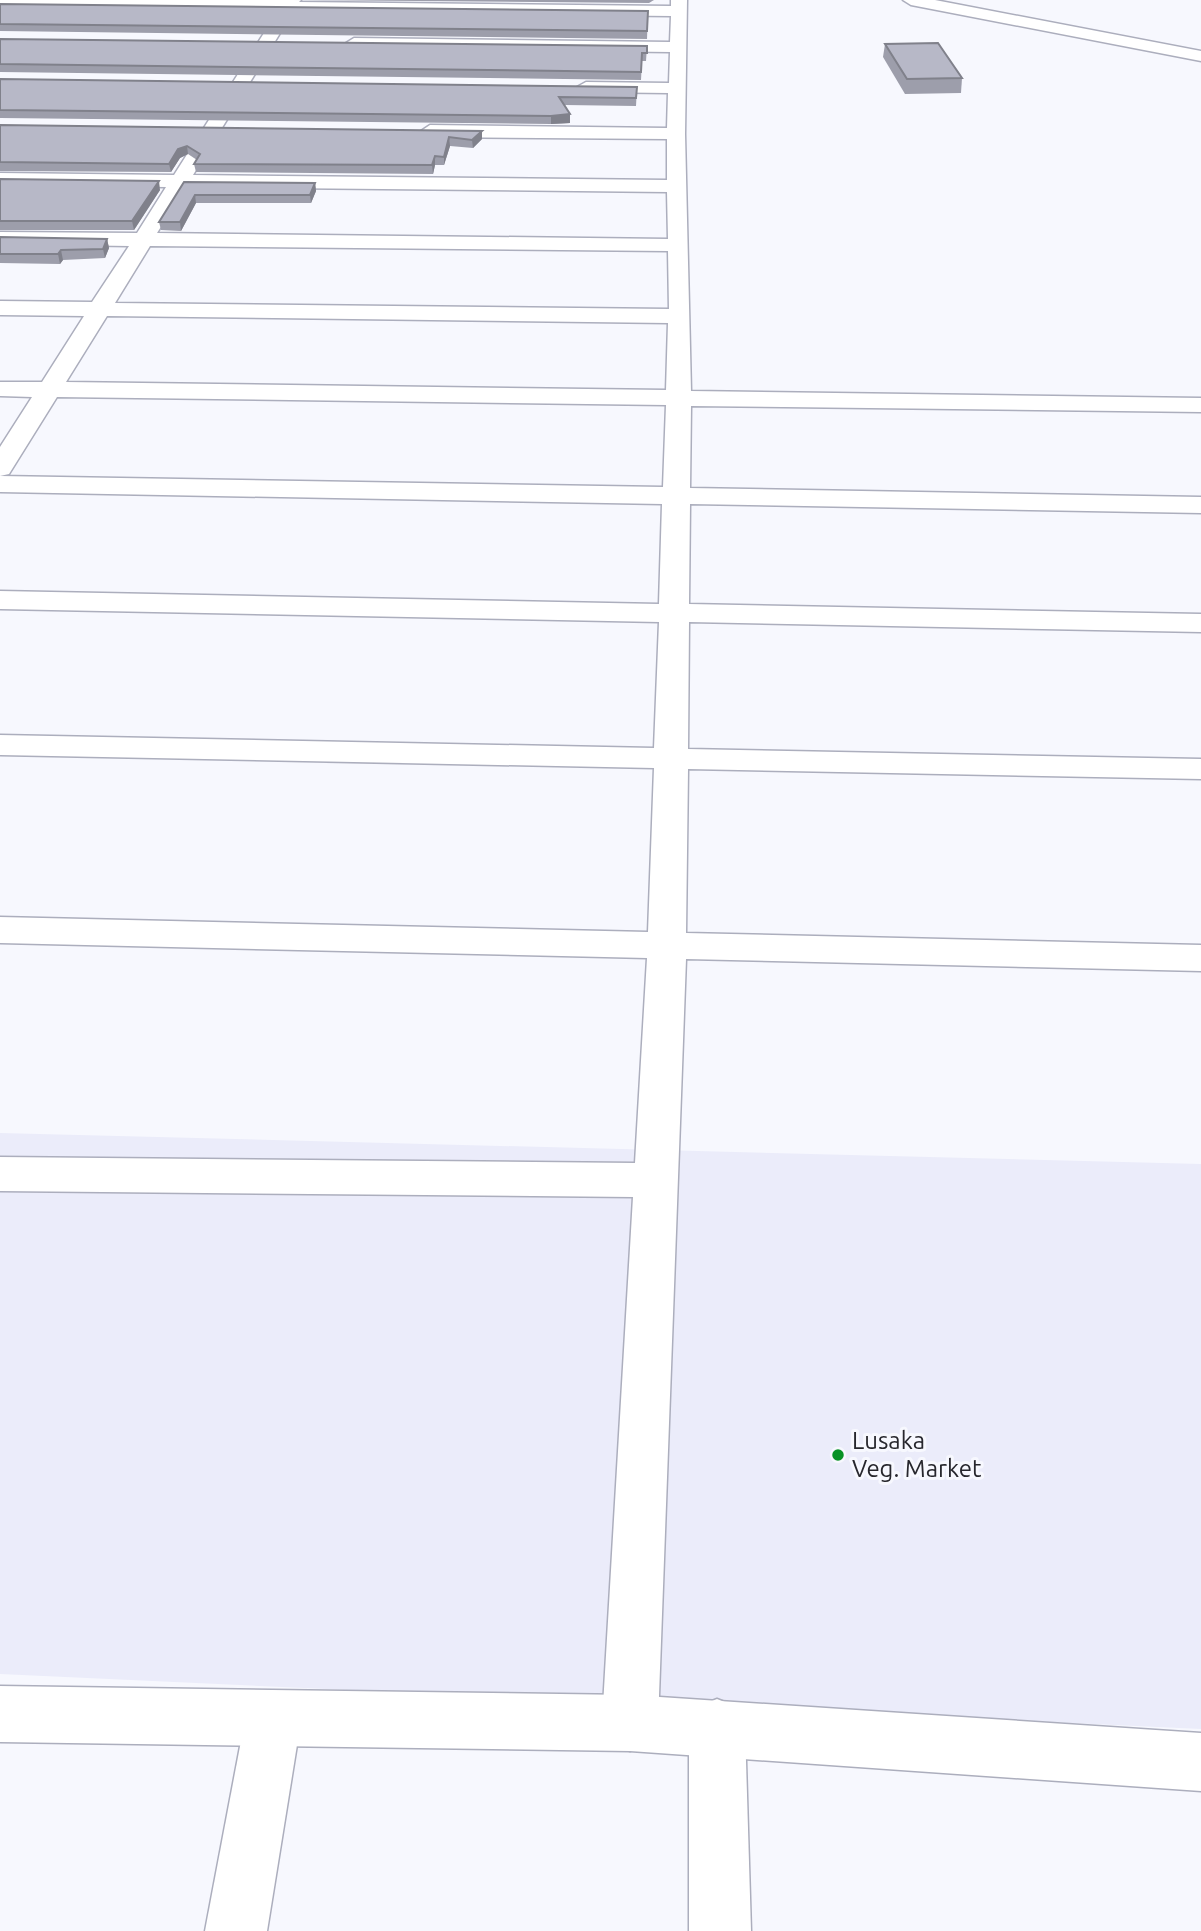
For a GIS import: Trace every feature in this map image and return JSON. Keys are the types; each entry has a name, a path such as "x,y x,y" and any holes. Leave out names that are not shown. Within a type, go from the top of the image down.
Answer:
{"street":[{"path":"911,0 1201,56"},
{"path":"0,4 680,5 676,134 680,316 673,614 673,761 657,1180 630,1723"},
{"path":"0,468 144,240 211,128 232,84 258,42 291,4"},
{"path":"258,42 293,42"},
{"path":"334,43 678,47"},
{"path":"232,84 266,84"},
{"path":"568,87 679,88"},
{"path":"185,128 239,129"},
{"path":"416,131 676,134"},
{"path":"0,178 676,186"},
{"path":"0,238 677,245"},
{"path":"0,308 680,316"},
{"path":"0,389 1201,405"},
{"path":"0,484 1201,505"},
{"path":"0,600 1201,624"},
{"path":"0,745 673,761 1201,769"},
{"path":"0,930 1201,958"},
{"path":"0,1174 657,1180"},
{"path":"0,1714 272,1720 630,1723 1201,1762"},
{"path":"236,1931 272,1720"},
{"path":"717,1727 720,1931"}],"shaded area":[{"path":"0,1133 1201,1164 1201,1729 0,1674"}],"building":[{"path":"0,4 648,11 647,31 0,24"},
{"path":"0,39 647,46 647,53 642,53 641,72 0,64"},
{"path":"938,43 962,78 907,79 885,44"},
{"path":"0,79 637,87 636,98 559,97 570,114 551,116 0,110"},
{"path":"0,125 482,131 472,140 449,137 444,157 435,156 432,165 194,164 200,154 187,146 178,149 169,164 0,162"},
{"path":"0,179 159,181 132,221 0,221"},
{"path":"184,182 315,183 310,195 195,195 180,222 159,222"},
{"path":"0,237 107,239 103,249 61,250 58,254 0,254"}],"place":[{"name":"Lusaka Veg. Market","path":"838,1455"}]}
